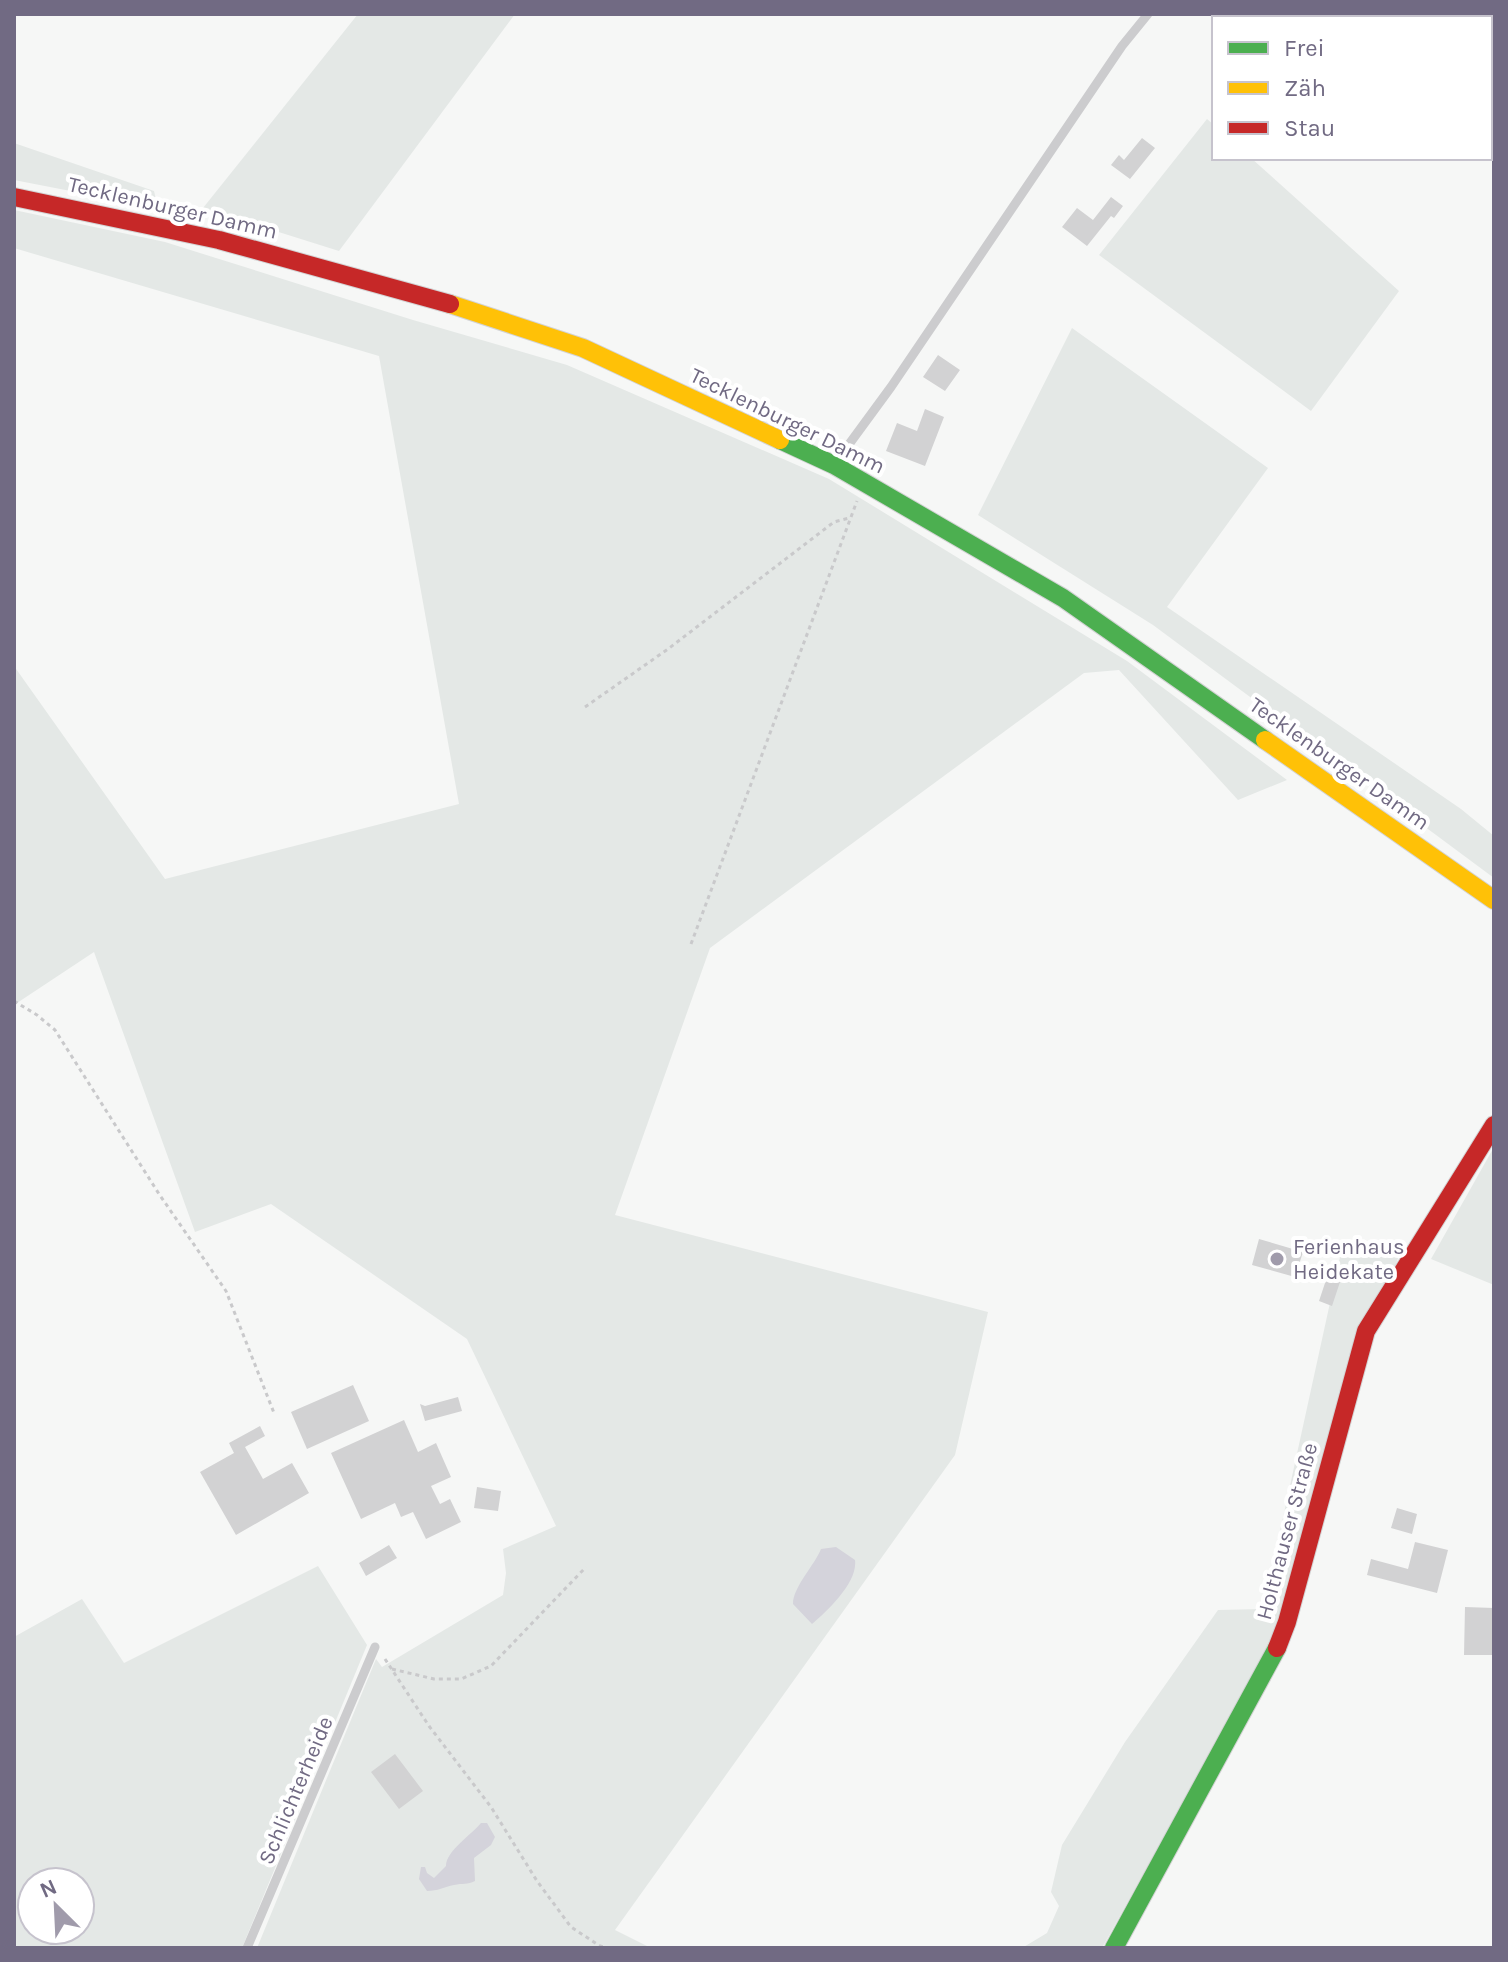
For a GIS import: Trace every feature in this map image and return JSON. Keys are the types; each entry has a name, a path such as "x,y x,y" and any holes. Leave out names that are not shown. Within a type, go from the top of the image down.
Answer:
{"main road":[{"name":"Tecklenburger Damm","path":"14,197 219,240 428,297 583,348 834,465 1063,598 1494,900"},
{"name":"Holthauser Straße","path":"1114,1948 1273,1660 1287,1622 1366,1331 1494,1125"}],"lane":[{"path":"834,465 891,387 1122,46 1148,14"},
{"name":"Schlichterheide","path":"247,1948 375,1647"}],"path":[{"path":"691,944 849,518 865,483"},
{"path":"585,707 668,649 834,522 849,518"},
{"path":"14,1001 55,1030 159,1194 226,1291 274,1413"},
{"path":"392,1669 434,1679 461,1679 491,1666 586,1567"},
{"path":"375,1647 429,1726 491,1807 537,1881 571,1927 600,1946 609,1948"}],"shaded area":[{"path":"358,14 515,14 339,251 203,208"},
{"path":"1207,119 1212,123 1212,160 1253,160 1399,291 1311,411 1099,255"},
{"path":"14,143 154,191 158,208 14,180"},
{"path":"14,210 165,242 567,365 829,479 1127,661 1287,780 1238,800 1119,670 1084,673 710,948 615,1215 988,1312 955,1455 615,1930 651,1948 257,1948 376,1659 382,1667 503,1595 506,1573 503,1549 556,1526 467,1339 271,1204 195,1232 94,952 14,1005 14,666 165,879 459,804 379,356 14,248"},
{"path":"1072,328 1268,468 1167,607 1461,809 1494,836 1494,878 1153,625 978,515"},
{"path":"1494,1147 1494,1285 1431,1259"},
{"path":"1342,1248 1398,1258 1271,1643 1102,1948 1022,1948 1047,1933 1059,1906 1051,1892 1062,1845 1125,1742 1218,1610 1263,1609"},
{"path":"836,1547 855,1560 855,1568 841,1595 812,1624 793,1604 794,1597 821,1549"},
{"path":"318,1566 367,1645 242,1948 14,1948 14,1637 82,1599 124,1663"},
{"path":"481,1823 487,1823 495,1837 491,1845 474,1858 475,1881 427,1891 419,1879 421,1867 425,1867 434,1878 446,1866 454,1849"}],"building":[{"path":"1142,138 1155,148 1130,179 1111,165 1119,155 1124,160"},
{"path":"1111,197 1123,206 1087,246 1062,227 1077,208 1093,220"},
{"path":"938,355 960,370 945,391 923,377"},
{"path":"925,409 944,417 925,466 886,451 897,423 917,431"},
{"name":"Ferienhaus Heidekate","path":"1259,1239 1303,1252 1295,1277 1252,1265"},
{"path":"1327,1277 1340,1282 1332,1306 1319,1301"},
{"path":"353,1385 369,1421 307,1449 291,1412"},
{"path":"458,1397 462,1411 425,1421 420,1404 425,1406"},
{"path":"404,1420 418,1452 436,1443 451,1477 431,1486 440,1504 450,1499 461,1522 426,1539 413,1512 401,1517 395,1503 361,1519 331,1453"},
{"path":"260,1426 265,1436 245,1447 263,1479 292,1463 309,1493 236,1535 200,1472 234,1453 229,1443"},
{"path":"477,1487 501,1491 498,1511 474,1508"},
{"path":"1397,1508 1417,1514 1412,1534 1391,1528"},
{"path":"1415,1542 1448,1550 1437,1593 1367,1575 1371,1559 1408,1569"},
{"path":"389,1545 397,1558 366,1576 359,1563"},
{"path":"1465,1607 1494,1608 1494,1655 1464,1655"},
{"path":"395,1754 423,1791 399,1809 371,1772"}],"traffic: fast":[{"path":"780,440 834,465 1063,598 1265,740"},
{"path":"1114,1948 1277,1648"}],"traffic: slow":[{"path":"450,304 583,348 780,440"},
{"path":"1265,740 1494,900"}],"traffic: jam":[{"path":"14,197 219,240 450,304"},
{"path":"1277,1648 1287,1622 1366,1331 1494,1125"}],"place":[{"name":"Ferienhaus Heidekate","path":"1277,1259"}]}
